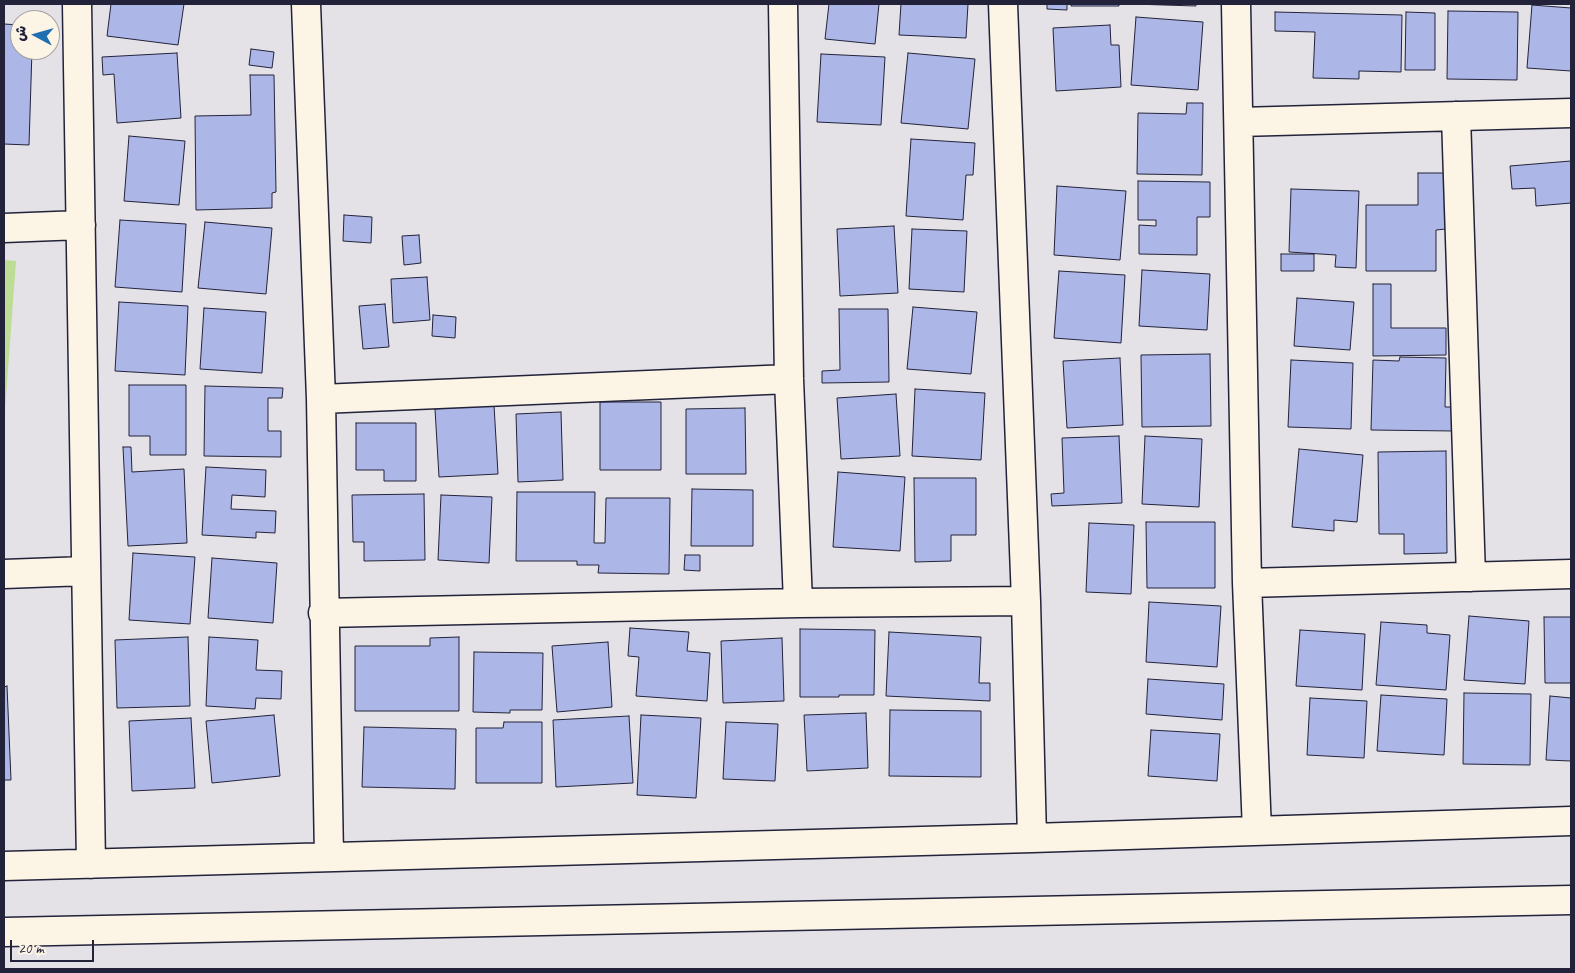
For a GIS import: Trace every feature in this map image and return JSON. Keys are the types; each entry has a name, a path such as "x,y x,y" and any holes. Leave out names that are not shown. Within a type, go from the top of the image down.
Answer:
{"street":[{"path":"77,4 91,864"},
{"path":"306,4 321,399 323,613 329,857"},
{"path":"783,4 789,379 798,603"},
{"path":"1003,4 1026,601 1032,838"},
{"path":"1236,4 1247,583 1258,831"},
{"path":"1239,122 1571,113"},
{"path":"1456,116 1471,577"},
{"path":"4,228 81,225"},
{"path":"321,399 789,379"},
{"path":"4,574 86,571"},
{"path":"1247,583 1571,574"},
{"path":"323,613 798,603 1026,601"},
{"path":"4,866 1032,838 1571,821"},
{"path":"4,932 1571,900"}],"green space":[{"path":"4,260 16,261 4,424"}],"building":[{"path":"111,4 184,4 178,45 107,36"},
{"path":"829,4 879,4 875,44 825,39"},
{"path":"901,4 968,4 966,38 899,35"},
{"path":"1047,4 1067,4 1067,10 1047,9"},
{"path":"1071,4 1119,4 1119,6 1071,6"},
{"path":"1132,4 1196,4 1196,6"},
{"path":"1532,5 1571,8 1571,71 1527,68"},
{"path":"1448,11 1518,12 1517,80 1447,79"},
{"path":"1275,12 1402,15 1401,72 1359,71 1359,79 1313,78 1315,32 1275,31"},
{"path":"1406,12 1435,13 1435,70 1405,70"},
{"path":"1136,17 1203,22 1198,90 1131,85"},
{"path":"4,24 10,24 10,60 32,60 29,145 4,144"},
{"path":"1110,25 1111,45 1119,45 1121,87 1056,91 1053,28"},
{"path":"251,49 274,52 272,68 249,65"},
{"path":"177,53 181,118 117,123 114,74 103,75 102,57"},
{"path":"908,53 975,59 968,129 901,123"},
{"path":"821,54 885,57 881,125 817,122"},
{"path":"250,75 274,75 276,192 272,193 272,208 196,210 195,116 251,115"},
{"path":"1187,103 1203,103 1202,175 1137,174 1138,113 1186,114"},
{"path":"129,136 185,141 179,205 124,201"},
{"path":"911,139 975,143 973,175 966,175 963,220 906,216"},
{"path":"1571,161 1571,203 1536,206 1535,188 1512,189 1510,166"},
{"path":"1418,173 1446,173 1446,229 1436,230 1436,271 1366,271 1366,205 1418,205"},
{"path":"1138,181 1210,182 1210,217 1197,217 1197,255 1139,254 1139,225 1156,226 1156,220 1138,220"},
{"path":"1057,186 1126,191 1120,260 1054,255"},
{"path":"1291,189 1359,191 1356,268 1335,267 1336,255 1289,252"},
{"path":"344,215 372,217 371,243 343,241"},
{"path":"120,220 186,224 182,292 115,287"},
{"path":"205,222 272,228 266,294 198,288"},
{"path":"894,226 898,293 840,296 837,229"},
{"path":"912,229 967,231 964,292 909,289"},
{"path":"419,235 421,263 404,265 402,236"},
{"path":"1281,254 1314,254 1314,271 1281,271"},
{"path":"1142,270 1210,274 1207,330 1139,326"},
{"path":"1059,271 1125,275 1121,343 1054,338"},
{"path":"427,277 430,320 393,323 391,279"},
{"path":"1373,284 1391,284 1391,328 1446,328 1446,355 1373,356"},
{"path":"1297,298 1354,302 1350,350 1294,346"},
{"path":"119,302 188,306 185,375 115,371"},
{"path":"385,304 389,347 363,349 359,306"},
{"path":"913,307 977,312 971,374 907,369"},
{"path":"204,308 266,312 262,373 200,369"},
{"path":"839,309 888,309 889,382 822,383 822,371 840,370"},
{"path":"433,315 456,317 455,338 432,336"},
{"path":"1210,354 1211,426 1142,427 1141,355"},
{"path":"1400,357 1446,358 1445,407 1455,407 1454,431 1371,430 1373,360 1399,361"},
{"path":"1120,358 1123,425 1067,428 1063,361"},
{"path":"1291,360 1353,363 1351,429 1288,427"},
{"path":"129,385 186,385 186,455 150,455 150,436 129,436"},
{"path":"205,386 283,388 282,398 268,398 268,431 281,431 281,457 204,456"},
{"path":"915,389 985,393 981,460 912,456"},
{"path":"896,394 900,456 841,459 837,398"},
{"path":"600,402 661,402 661,470 600,470"},
{"path":"494,405 498,474 439,477 435,409"},
{"path":"745,408 746,474 686,474 686,409"},
{"path":"561,412 563,480 518,482 516,414"},
{"path":"356,423 416,423 416,481 384,481 384,470 356,470"},
{"path":"1119,436 1122,503 1052,506 1051,494 1064,493 1062,438"},
{"path":"1145,436 1202,439 1199,507 1142,504"},
{"path":"123,447 131,447 132,472 184,469 187,543 128,546"},
{"path":"1299,449 1363,455 1357,522 1334,520 1334,531 1292,527"},
{"path":"1446,451 1447,553 1404,554 1404,534 1379,534 1378,452"},
{"path":"206,467 266,470 265,497 232,495 231,509 276,511 275,533 256,532 256,538 202,535"},
{"path":"838,472 905,477 900,551 833,547"},
{"path":"914,478 976,478 976,535 951,535 951,561 915,562"},
{"path":"692,489 753,490 753,546 691,546"},
{"path":"517,492 595,492 594,543 605,543 606,498 670,498 669,574 598,573 599,565 577,565 577,561 516,561"},
{"path":"424,494 425,560 364,561 364,542 353,542 352,495"},
{"path":"441,495 492,497 489,563 438,560"},
{"path":"1146,522 1215,522 1215,588 1147,588"},
{"path":"1089,523 1134,525 1131,594 1086,592"},
{"path":"133,553 195,557 190,624 129,620"},
{"path":"685,555 700,555 700,571 684,570"},
{"path":"212,558 277,563 273,623 208,618"},
{"path":"1149,602 1221,606 1217,667 1146,662"},
{"path":"1469,616 1529,621 1525,684 1464,680"},
{"path":"1544,617 1571,617 1571,683 1545,683"},
{"path":"1381,622 1427,625 1427,633 1450,635 1446,690 1376,685"},
{"path":"630,628 689,632 687,651 710,653 707,701 636,696 639,657 628,656"},
{"path":"800,629 875,630 874,695 800,697"},
{"path":"1300,630 1365,634 1362,690 1296,686"},
{"path":"889,632 981,637 979,683 990,683 990,701 886,696"},
{"path":"188,637 190,706 117,708 115,640"},
{"path":"209,637 258,640 256,670 282,671 281,699 256,698 255,709 206,706"},
{"path":"459,637 459,711 355,711 355,646 430,646 430,638"},
{"path":"782,638 784,701 723,703 721,641"},
{"path":"608,642 612,707 557,712 552,646"},
{"path":"474,652 543,653 542,710 510,710 510,713 473,712"},
{"path":"1148,679 1224,684 1222,720 1146,714"},
{"path":"7,686 11,780 4,780 4,687"},
{"path":"1464,693 1531,694 1530,765 1463,764"},
{"path":"1381,695 1447,699 1444,755 1377,751"},
{"path":"1550,696 1571,698 1571,761 1546,760"},
{"path":"1310,698 1367,701 1364,758 1307,755"},
{"path":"890,710 981,711 981,777 889,776"},
{"path":"866,713 868,768 807,771 804,715"},
{"path":"274,715 280,776 212,783 206,721"},
{"path":"641,715 701,718 696,798 637,795"},
{"path":"629,716 633,783 556,787 553,720"},
{"path":"191,718 195,788 132,791 129,721"},
{"path":"504,722 542,722 542,783 476,783 476,728 503,728"},
{"path":"726,722 778,724 775,781 723,779"},
{"path":"364,727 456,729 455,789 362,787"},
{"path":"1151,730 1220,734 1217,781 1148,776"}]}
